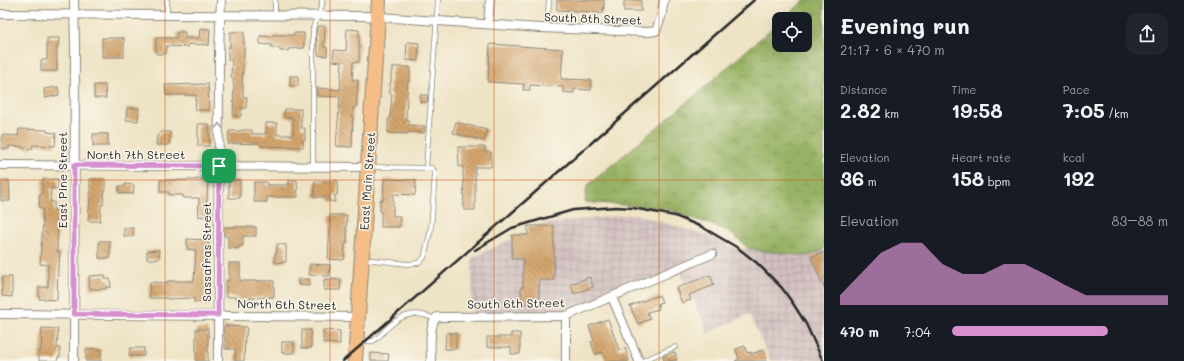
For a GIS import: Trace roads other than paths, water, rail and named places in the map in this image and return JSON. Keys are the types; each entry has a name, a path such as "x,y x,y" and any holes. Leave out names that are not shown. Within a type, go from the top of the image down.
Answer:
{"highway":[{"name":"East Main Street","path":"355,361 379,0"}],"street":[{"name":"East Pine Street","path":"74,0 74,361"},
{"name":"Sassafras Street","path":"218,361 219,50 221,0"},
{"path":"488,24 490,0"},
{"name":"South 8th Street","path":"0,14 378,17 547,28 652,32 656,31 661,17 664,0"},
{"name":"North 7th Street","path":"0,165 368,167"},
{"name":"South 6th Street","path":"435,319 440,317 566,316 712,254"},
{"path":"612,297 641,361"},
{"name":"North 6th Street","path":"0,314 358,316"},
{"path":"566,316 566,361"},
{"path":"431,361 432,331 435,319"}],"lane":[{"path":"167,0 167,15"},
{"path":"275,0 275,16"},
{"path":"313,167 313,28 322,5 322,0"},
{"path":"426,168 438,0"},
{"path":"547,28 549,0"},
{"path":"362,259 418,264 424,258 431,229 435,173 432,168 368,167"},
{"path":"356,341 373,341 392,324 409,315 418,313 425,314 435,319"},
{"path":"641,361 675,347"}],"railway":[{"path":"343,361 754,0"},
{"path":"475,250 512,228 573,210 616,207 633,208 675,216 702,227 738,248 757,263 782,288 794,305 806,324 823,361"}]}
